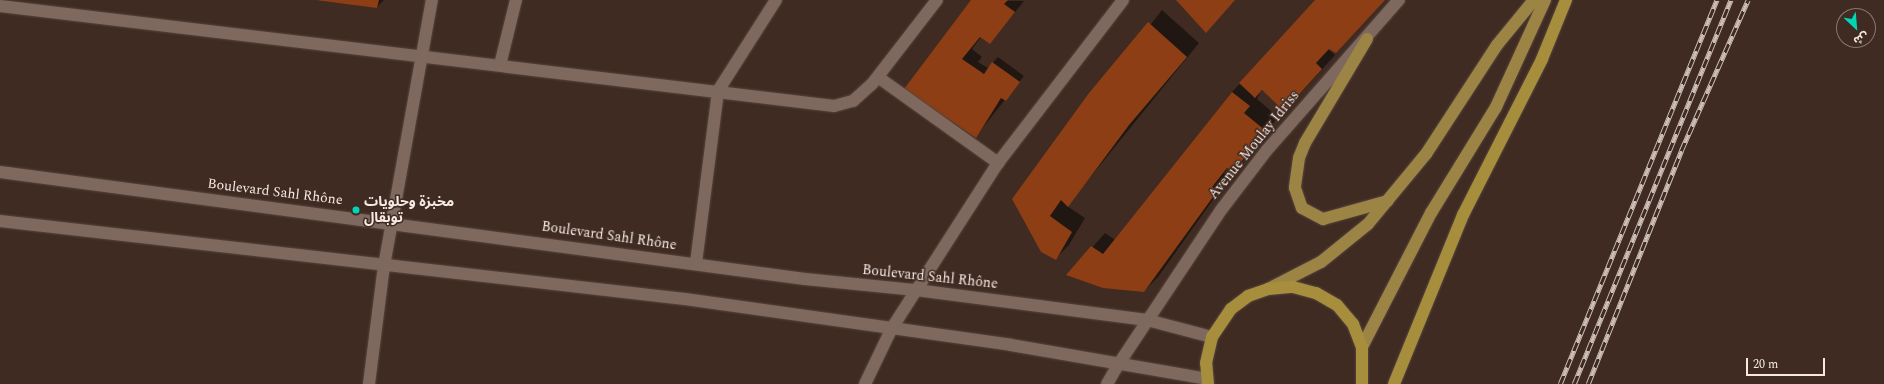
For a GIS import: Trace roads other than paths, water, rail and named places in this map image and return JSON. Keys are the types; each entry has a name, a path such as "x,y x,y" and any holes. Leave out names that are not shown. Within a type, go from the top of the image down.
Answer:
{"highway":[{"path":"1394,384 1463,215 1542,59 1566,0"},
{"path":"1208,381 1212,336 1231,309 1248,296 1268,289 1292,287 1316,293 1337,305 1353,324 1362,347 1362,384"}],"main road":[{"path":"1268,289 1321,262 1356,234 1389,201 1426,154 1497,45 1534,0"},
{"path":"1362,347 1431,213 1496,107 1545,0"},
{"path":"1367,39 1299,158 1296,201 1307,213 1323,219 1389,201"}],"street":[{"path":"369,384 384,266 419,54 432,0"},
{"path":"500,65 516,0"},
{"path":"696,263 718,91 776,0"},
{"path":"0,6 419,54 834,106 853,101 878,77 937,0"},
{"path":"865,384 892,328 998,163 1123,0"},
{"name":"Avenue Moulay Idriss","path":"1107,384 1147,320 1221,210 1267,150 1367,39 1398,0"},
{"path":"878,77 998,163"},
{"name":"Boulevard Sahl Rhône","path":"0,172 392,222 805,279 916,290 1147,320 1212,336"},
{"path":"0,221 384,266 685,299 892,328 1208,381"}],"railway":[{"path":"1560,384 1717,0"},
{"path":"1574,384 1731,0"},
{"path":"1588,384 1681,151 1748,0"}],"place":[{"name":"مخبزة وحلويات توبقال","path":"356,210"}]}
